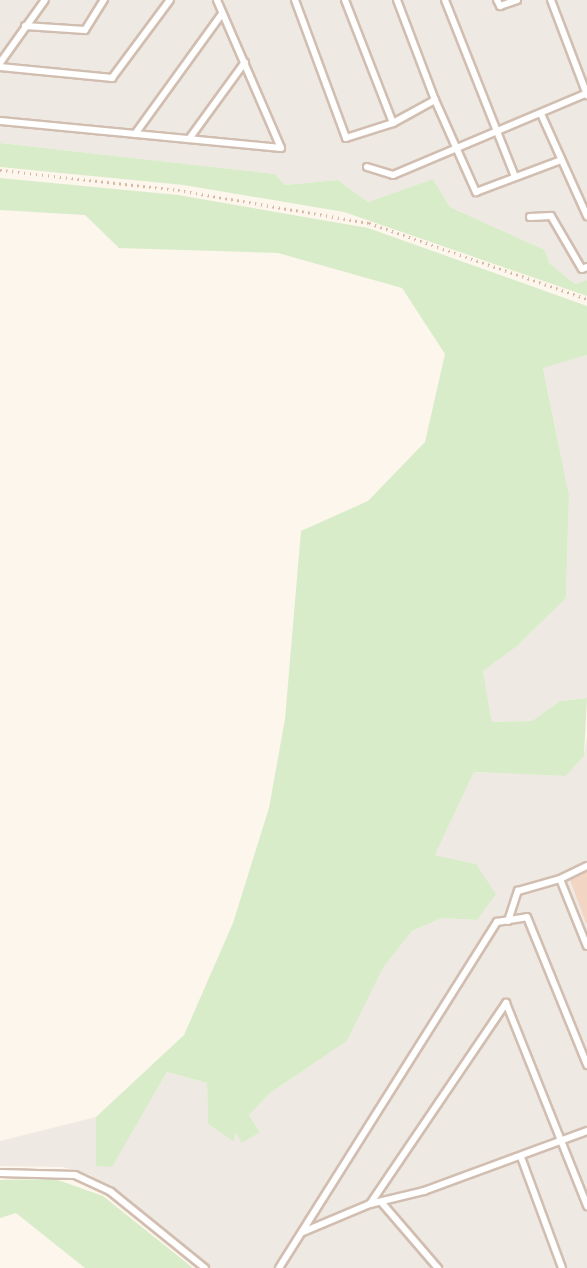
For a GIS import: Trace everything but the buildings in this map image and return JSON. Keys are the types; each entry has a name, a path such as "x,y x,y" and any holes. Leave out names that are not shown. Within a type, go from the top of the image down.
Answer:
{"lane":[{"path":"45,0 0,65 112,78 170,0"},
{"path":"25,26 85,30 105,0"},
{"path":"0,122 281,148 217,0"},
{"path":"294,0 346,138 393,123 435,100"},
{"path":"345,0 393,123"},
{"path":"397,0 454,148 476,192 561,160"},
{"path":"445,0 495,133 515,177"},
{"path":"497,0 500,6 517,0"},
{"path":"367,167 393,175 454,148 542,116 587,94 551,0"},
{"path":"135,134 222,14"},
{"path":"189,139 245,62"},
{"path":"542,116 587,216"},
{"path":"530,217 551,216 582,268 587,267"},
{"path":"508,921 518,891 560,879 587,866"},
{"path":"560,879 587,946"},
{"path":"279,1268 497,922 527,917 587,1065"},
{"path":"370,1204 506,1003 587,1206"},
{"path":"302,1233 370,1204 382,1203 521,1157 587,1131"},
{"path":"521,1157 562,1268"},
{"path":"0,1173 75,1175 111,1192 205,1268"},
{"path":"382,1203 438,1268"}],"path":[{"path":"0,171 178,190 369,223 587,299"}],"shaded area":[{"path":"0,0 587,0 587,280 575,284 549,263 545,250 450,207 433,179 368,202 338,180 285,185 275,174 0,143"},
{"path":"587,355 587,698 560,701 532,721 492,722 483,671 516,647 566,598 569,495 543,367"},
{"path":"587,737 587,1268 212,1268 90,1175 63,1167 0,1166 0,1141 96,1117 96,1166 112,1166 167,1072 207,1083 208,1124 234,1142 234,1130 260,1132 249,1115 270,1093 347,1041 383,968 412,931 442,918 477,920 476,864 435,855 474,772 566,776 584,756"}],"green space":[{"path":"0,143 275,174 285,185 338,180 368,202 433,179 450,207 545,250 549,263 575,284 587,280 587,296 344,212 184,185 0,167"},
{"path":"0,178 178,195 368,228 587,306 587,355 543,368 569,495 566,598 516,647 483,671 492,722 532,721 560,701 587,698 584,756 566,776 474,772 435,855 476,864 496,894 477,920 442,918 412,931 383,968 347,1041 270,1093 249,1115 260,1132 242,1143 235,1132 234,1142 208,1124 207,1083 167,1072 112,1167 96,1166 96,1117 184,1035 233,923 269,808 285,719 301,531 368,501 425,442 445,354 402,288 278,253 119,248 85,215 0,210"},
{"path":"55,1179 103,1196 193,1268 85,1268 16,1213 0,1218 0,1180"}]}
